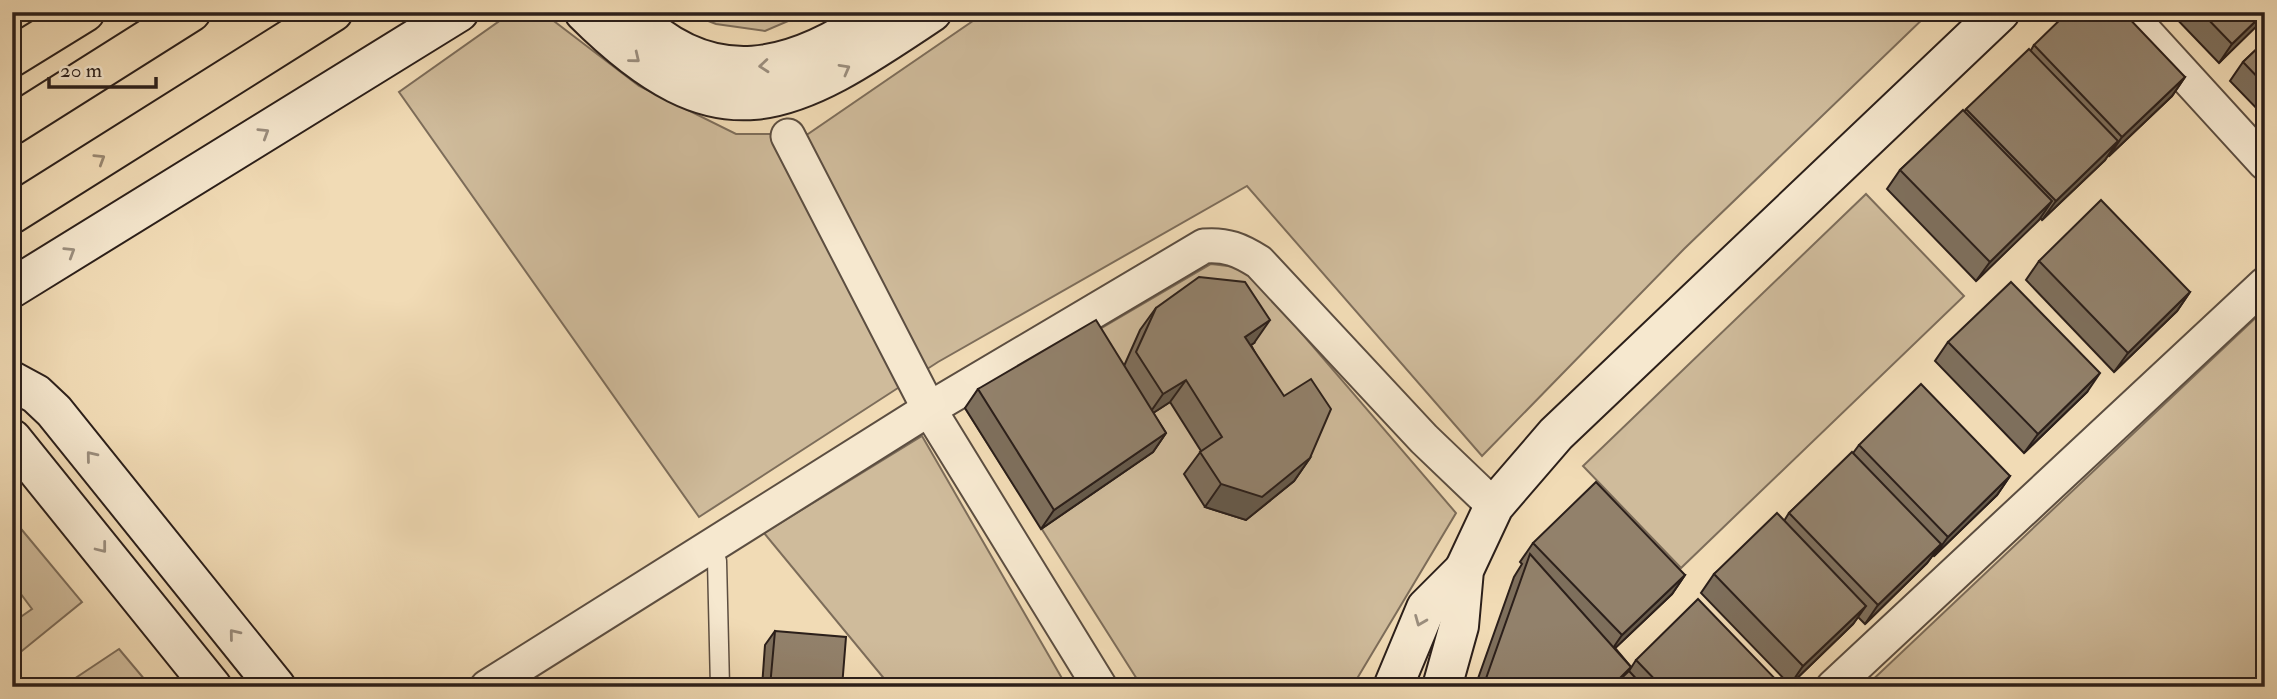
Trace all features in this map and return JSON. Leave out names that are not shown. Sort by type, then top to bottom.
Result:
[{"type":"highway","points":[[12,29],[33,12]]},
{"type":"highway","points":[[12,57],[85,12]]},
{"type":"highway","points":[[12,125],[191,12]]},
{"type":"highway","points":[[12,214],[333,12]]},
{"type":"main road","points":[[12,288],[459,12]]},
{"type":"main road","points":[[584,12],[645,66],[678,86],[707,97],[739,101],[776,97],[812,86],[849,68],[932,12]]},
{"type":"main road","points":[[630,12],[666,41],[701,58],[734,67],[771,66],[814,51],[874,16]]},
{"type":"main road","points":[[1392,687],[1426,608],[1464,570],[1494,506],[1573,418],[2000,12]]},
{"type":"main road","points":[[12,381],[36,394],[54,411],[276,687]]},
{"type":"main road","points":[[12,439],[212,687]]},
{"type":"main road","points":[[1442,687],[1459,626],[1464,570]]},
{"type":"street","points":[[2127,12],[2265,163]]},
{"type":"street","points":[[788,136],[929,409],[1100,687]]},
{"type":"street","points":[[487,687],[929,409],[1203,246],[1222,244],[1242,250],[1259,262],[1424,439],[1494,506]]},
{"type":"street","points":[[1833,687],[2265,284]]},
{"type":"lane","points":[[711,546],[717,561],[720,687]]},
{"type":"shaded area","points":[[512,12],[542,12],[639,86],[736,134],[808,134],[986,12],[1930,12],[1684,249],[1482,456],[1247,186],[938,362],[699,517],[399,92]]},
{"type":"shaded area","points":[[685,12],[809,12],[765,31],[716,24]]},
{"type":"shaded area","points":[[1866,194],[1964,296],[1681,568],[1583,466]]},
{"type":"shaded area","points":[[1211,264],[1236,267],[1255,279],[1456,513],[1352,687],[1142,687],[965,408]]},
{"type":"shaded area","points":[[2265,309],[2265,687],[1865,687]]},
{"type":"shaded area","points":[[922,436],[1067,687],[891,687],[764,533]]},
{"type":"shaded area","points":[[12,518],[82,602],[12,659],[12,623],[32,609],[12,582]]},
{"type":"shaded area","points":[[119,649],[151,687],[62,687]]},
{"type":"building","points":[[2068,12],[2123,12],[2185,77],[2122,137],[2034,45]]},
{"type":"building","points":[[2201,12],[2265,12],[2232,44]]},
{"type":"building","points":[[2265,41],[2265,85],[2243,62]]},
{"type":"building","points":[[2029,49],[2118,141],[2056,201],[1966,109]]},
{"type":"building","points":[[1963,110],[2052,201],[1990,262],[1900,170]]},
{"type":"building","points":[[2101,200],[2190,292],[2128,353],[2039,261]]},
{"type":"building","points":[[1199,277],[1245,282],[1270,320],[1245,337],[1284,396],[1311,379],[1331,409],[1310,458],[1262,497],[1221,484],[1200,452],[1222,437],[1186,380],[1163,394],[1136,352],[1156,308]]},
{"type":"building","points":[[2011,282],[2100,373],[2038,434],[1948,342]]},
{"type":"building","points":[[1096,320],[1166,433],[1054,510],[978,389]]},
{"type":"building","points":[[1921,384],[2010,476],[1948,537],[1859,445]]},
{"type":"building","points":[[1852,452],[1941,544],[1878,605],[1789,513]]},
{"type":"building","points":[[1596,482],[1685,575],[1622,635],[1533,543]]},
{"type":"building","points":[[1777,513],[1866,606],[1803,666],[1714,574]]},
{"type":"building","points":[[1530,554],[1631,667],[1611,687],[1483,687]]},
{"type":"building","points":[[1698,599],[1783,687],[1662,687],[1636,660]]},
{"type":"building","points":[[775,631],[846,637],[842,687],[770,687]]},
{"type":"building","points":[[1629,671],[1644,687],[1612,687]]}]
